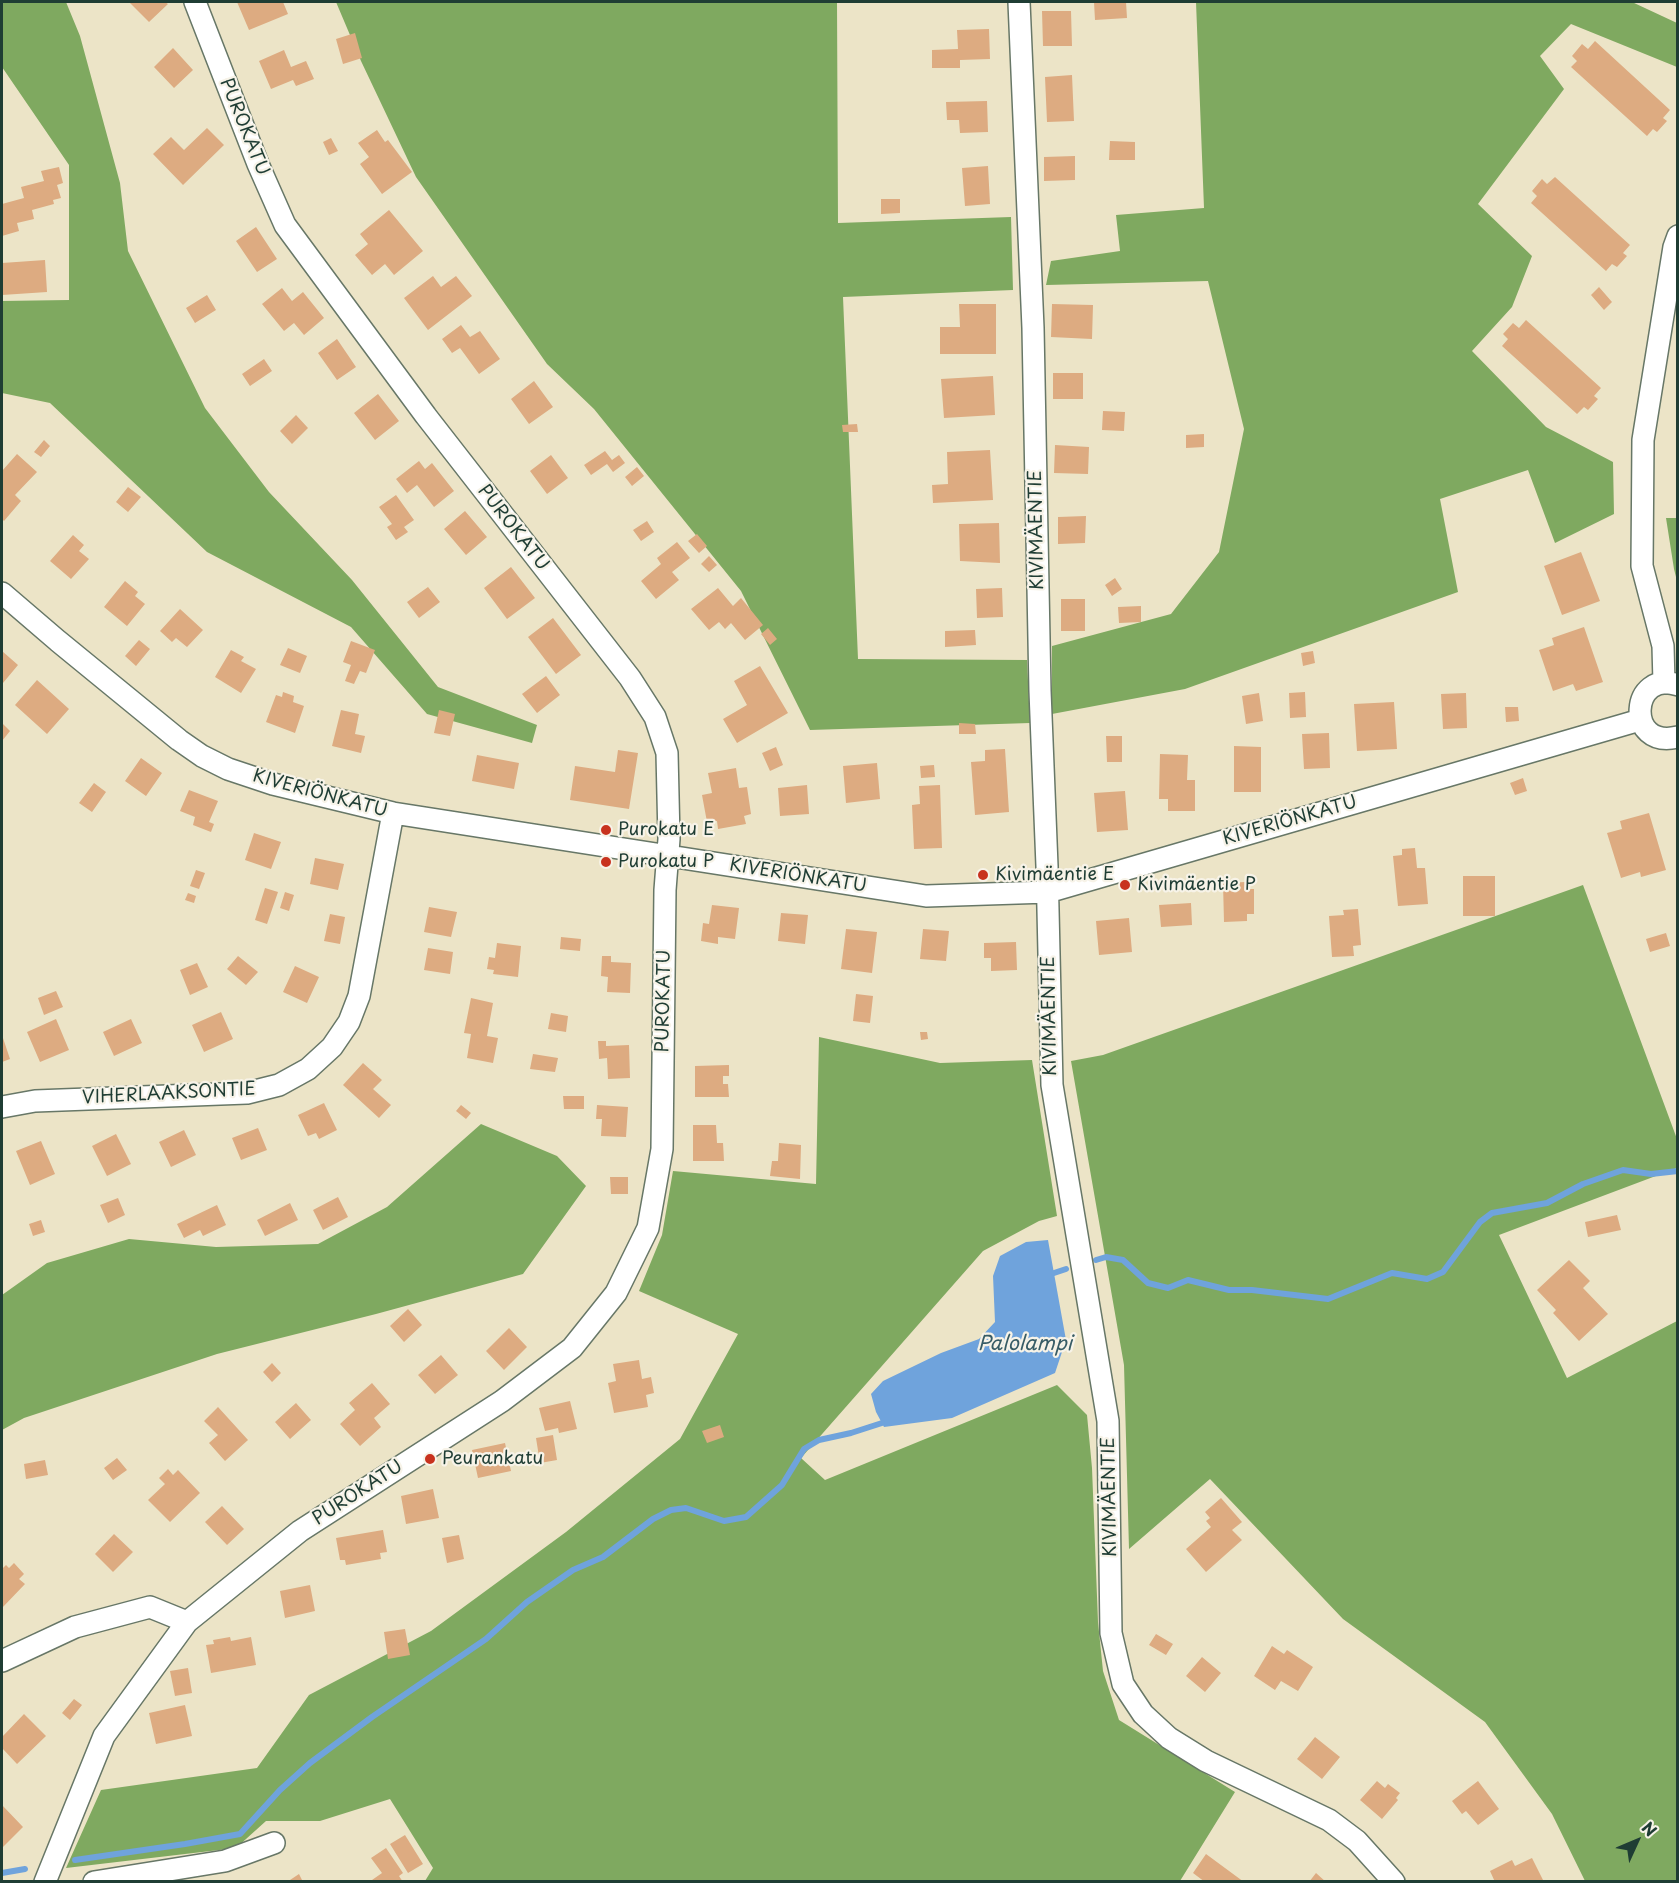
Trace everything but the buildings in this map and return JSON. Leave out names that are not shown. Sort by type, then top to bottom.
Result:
[{"type":"street","name":"PUROKATU","points":[[45,1881],[104,1736],[187,1622],[300,1531],[502,1401],[572,1348],[616,1293],[648,1228],[662,1149],[669,839],[667,753],[655,717],[630,678],[426,416],[285,225],[258,164],[195,2]]},
{"type":"street","name":"KIVIMÄENTIE","points":[[1019,2],[1033,328],[1040,691],[1048,892],[1052,1085],[1108,1421],[1112,1633],[1124,1684],[1143,1714],[1169,1738],[1206,1761],[1329,1820],[1357,1841],[1394,1881]]},
{"type":"street","points":[[1677,236],[1642,440],[1642,566],[1671,684],[1656,685],[1640,703],[1640,720],[1652,734],[1660,738],[1677,737]]},
{"type":"street","name":"KIVERIÖNKATU","points":[[2,593],[119,692],[202,756],[228,769],[273,784],[393,813],[926,896],[1048,892],[1640,720]]},
{"type":"street","name":"VIHERLAAKSONTIE","points":[[2,1107],[35,1101],[247,1093],[279,1085],[308,1069],[332,1047],[349,1022],[359,996],[393,813]]},
{"type":"street","points":[[2,1661],[75,1627],[150,1607],[187,1622]]},
{"type":"street","points":[[94,1881],[225,1861],[274,1843]]},
{"type":"green space","points":[[2,2],[66,2],[80,36],[120,183],[128,251],[205,408],[269,492],[352,580],[438,687],[537,725],[532,743],[427,714],[351,627],[207,552],[50,403],[2,393],[2,301],[69,300],[69,165],[2,67]]},
{"type":"green space","points":[[336,2],[837,2],[838,223],[1011,217],[1013,290],[843,297],[858,659],[1027,660],[1030,723],[810,730],[741,591],[594,409],[547,364],[416,177]]},
{"type":"green space","points":[[1196,2],[1632,2],[1677,23],[1677,67],[1571,24],[1540,56],[1564,89],[1478,204],[1532,256],[1512,307],[1472,351],[1546,427],[1613,462],[1614,514],[1555,543],[1528,470],[1440,499],[1458,592],[1185,689],[1052,714],[1052,646],[1171,614],[1219,552],[1244,429],[1208,281],[1046,285],[1051,261],[1120,251],[1116,215],[1204,208]]},
{"type":"green space","points":[[1666,518],[1677,518],[1677,581],[1674,569]]},
{"type":"green space","points":[[1583,885],[1677,1139],[1677,1168],[1499,1235],[1567,1378],[1677,1321],[1677,1881],[1585,1881],[1552,1814],[1485,1722],[1343,1619],[1210,1479],[1129,1549],[1124,1365],[1071,1061],[1103,1055]]},
{"type":"green space","points":[[819,1037],[940,1063],[1032,1060],[1057,1216],[1039,1221],[983,1251],[801,1458],[825,1480],[1057,1385],[1087,1415],[1092,1468],[1098,1622],[1103,1671],[1119,1720],[1235,1792],[1180,1881],[425,1881],[433,1868],[390,1799],[320,1821],[266,1821],[236,1848],[66,1868],[101,1790],[257,1768],[309,1695],[431,1631],[566,1532],[680,1439],[738,1334],[639,1291],[662,1235],[673,1171],[816,1184]]},
{"type":"green space","points":[[481,1124],[557,1156],[586,1186],[523,1274],[217,1354],[24,1418],[2,1430],[2,1295],[47,1263],[129,1239],[216,1247],[318,1244],[387,1207]]},
{"type":"water","name":"Palolampi","points":[[1048,1240],[1066,1340],[1055,1373],[952,1418],[884,1427],[876,1412],[871,1394],[883,1381],[941,1353],[979,1339],[995,1322],[993,1276],[1000,1256],[1026,1242]]},
{"type":"waterway","points":[[1096,1260],[1106,1257],[1123,1260],[1148,1283],[1168,1288],[1188,1280],[1229,1290],[1252,1290],[1328,1299],[1392,1273],[1427,1279],[1443,1272],[1480,1222],[1492,1213],[1547,1203],[1583,1184],[1623,1170],[1651,1174],[1678,1171]]},
{"type":"waterway","points":[[1054,1273],[1066,1269]]},
{"type":"waterway","points":[[75,1860],[240,1834],[280,1790],[310,1763],[372,1717],[486,1639],[527,1602],[573,1570],[603,1557],[653,1519],[671,1510],[686,1508],[724,1521],[746,1517],[782,1485],[804,1449],[819,1440],[882,1423]]},
{"type":"waterway","points":[[2,1873],[25,1869]]},
{"type":"place","name":"Purokatu E","points":[[606,830]]},
{"type":"place","name":"Purokatu P","points":[[606,862]]},
{"type":"place","name":"Kivimäentie E","points":[[983,875]]},
{"type":"place","name":"Kivimäentie P","points":[[1125,885]]},
{"type":"place","name":"Peurankatu","points":[[430,1459]]}]
